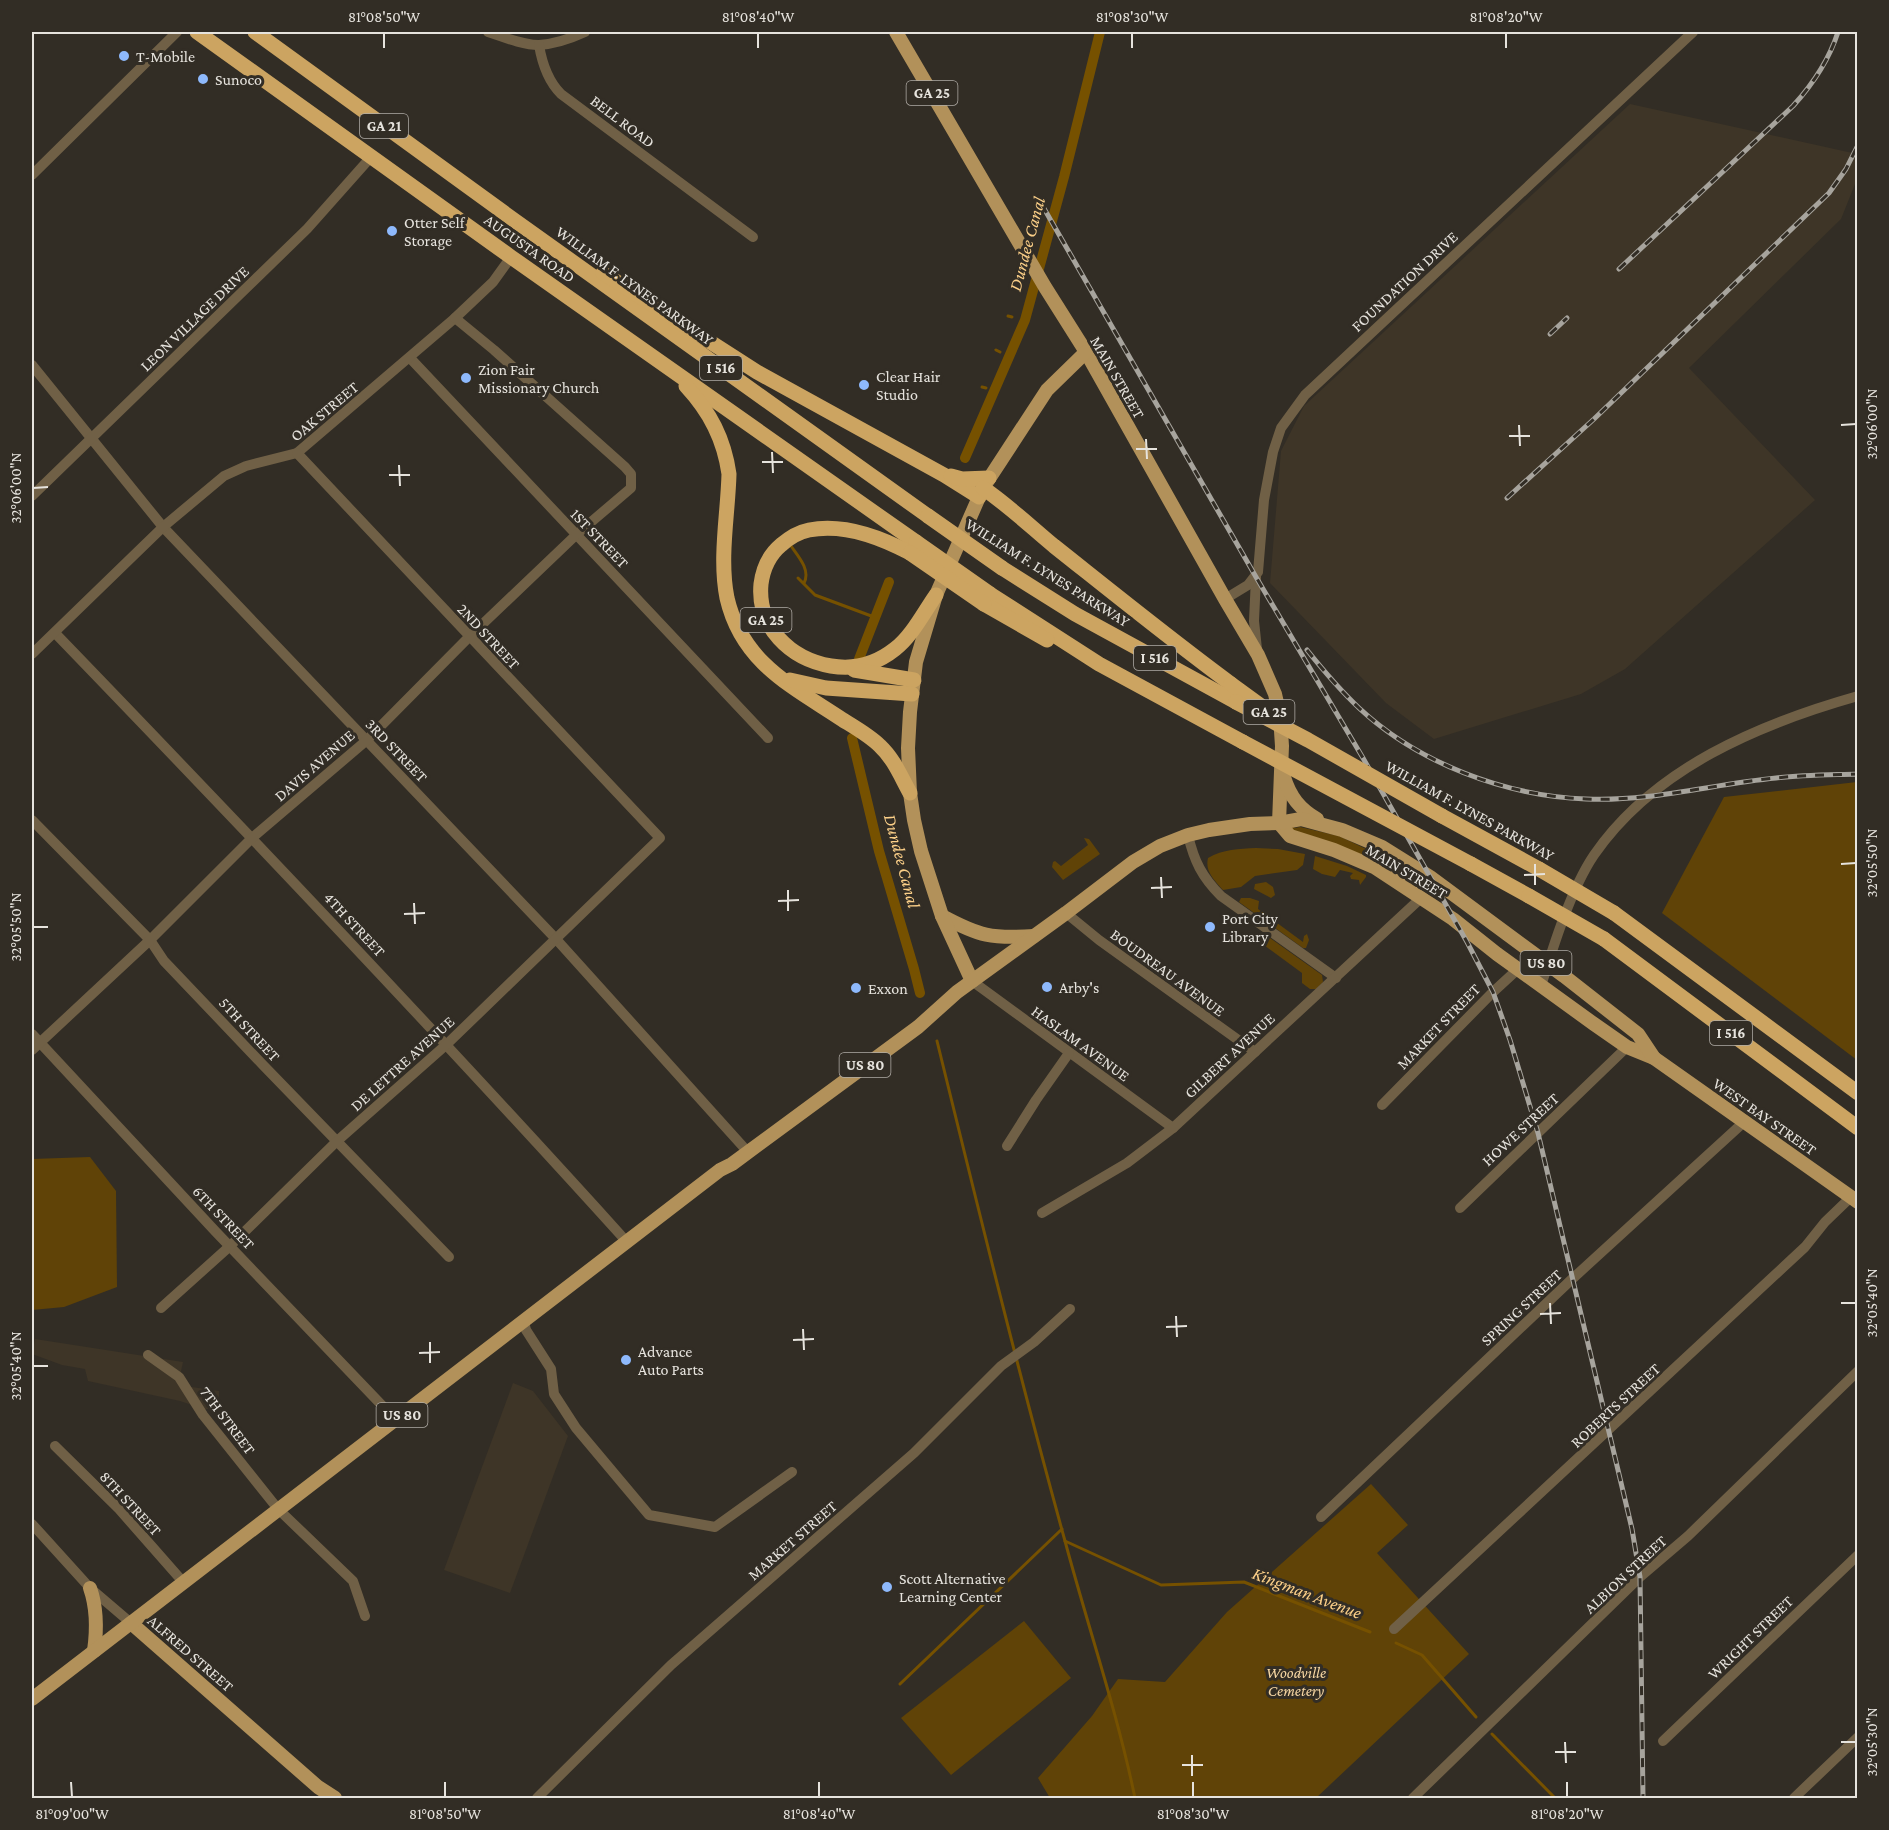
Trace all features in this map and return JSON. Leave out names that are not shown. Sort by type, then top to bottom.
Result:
[{"type":"highway","name":"AUGUSTA ROAD","points":[[197,32],[667,366]]},
{"type":"highway","name":"AUGUSTA ROAD","points":[[255,32],[514,220]]},
{"type":"highway","points":[[514,220],[616,281],[757,372],[944,475],[984,487]]},
{"type":"highway","name":"WILLIAM F. LYNES PARKWAY","points":[[514,220],[1002,568],[1075,614],[1308,740],[1614,913],[1857,1093]]},
{"type":"highway","points":[[667,366],[705,408],[721,440],[729,474],[724,566],[727,596],[747,646],[773,674],[873,740],[889,756],[910,793]]},
{"type":"highway","name":"I 516","points":[[667,366],[913,548],[987,599],[1099,664],[1471,864],[1604,939],[1857,1128]]},
{"type":"highway","points":[[944,475],[984,487]]},
{"type":"highway","name":"GA 25","points":[[984,487],[1174,642],[1308,740]]},
{"type":"highway","name":"GA 25","points":[[913,548],[894,545],[860,532],[827,529],[799,533],[789,538],[767,562],[762,575],[760,591],[765,618],[771,629],[791,650],[813,662],[853,667],[879,659],[897,648],[936,595]]},
{"type":"highway","points":[[833,666],[913,687]]},
{"type":"highway","points":[[773,674],[800,683],[826,688],[913,687]]},
{"type":"main road","name":"MAIN STREET","points":[[896,32],[1045,287],[1086,352],[1258,655],[1275,694],[1280,716],[1279,823],[1290,836],[1356,858],[1374,867],[1453,919]]},
{"type":"main road","name":"GA 25","points":[[936,595],[984,487],[1047,390],[1086,352]]},
{"type":"main road","points":[[936,595],[924,632],[913,687],[908,748],[910,793],[921,851],[942,916],[972,981]]},
{"type":"main road","points":[[1281,769],[1287,789],[1295,801],[1324,824]]},
{"type":"main road","name":"MAIN STREET","points":[[1279,823],[1301,819],[1362,837],[1430,877]]},
{"type":"main road","name":"US 80","points":[[32,1699],[627,1242],[747,1151],[918,1027],[957,992],[1133,862],[1160,846],[1188,835],[1235,826],[1279,823]]},
{"type":"main road","name":"WEST BAY STREET","points":[[1430,877],[1638,1034],[1654,1058]]},
{"type":"main road","points":[[942,916],[965,929],[992,937],[1034,936]]},
{"type":"main road","name":"WEST BAY STREET","points":[[1453,919],[1541,986],[1627,1047],[1654,1058],[1854,1199]]},
{"type":"main road","points":[[90,1588],[97,1630],[94,1651]]},
{"type":"main road","name":"ALFRED STREET","points":[[131,1623],[318,1787],[335,1798]]},
{"type":"street","points":[[32,175],[177,32]]},
{"type":"street","points":[[488,32],[539,45],[585,32]]},
{"type":"street","name":"FOUNDATION DRIVE","points":[[1258,655],[1254,621],[1256,577],[1260,565],[1263,500],[1273,452],[1281,428],[1305,395],[1694,32]]},
{"type":"street","name":"BELL ROAD","points":[[539,45],[552,85],[561,94],[753,237]]},
{"type":"street","name":"LEON VILLAGE DRIVE","points":[[32,496],[307,229],[372,157]]},
{"type":"street","name":"OAK STREET","points":[[32,654],[163,527],[224,476],[246,466],[297,453],[455,318],[494,282],[511,257]]},
{"type":"street","name":"DAVIS AVENUE","points":[[34,1042],[150,940],[252,838],[367,740],[469,637],[577,534],[631,488],[631,474],[503,358],[455,318]]},
{"type":"street","name":"1ST STREET","points":[[410,358],[768,738]]},
{"type":"street","name":"3RD STREET","points":[[32,364],[163,527],[556,939],[747,1151]]},
{"type":"street","name":"2ND STREET","points":[[297,453],[660,838]]},
{"type":"street","points":[[1225,599],[1248,585],[1256,577]]},
{"type":"street","name":"4TH STREET","points":[[55,633],[447,1044],[627,1242]]},
{"type":"street","points":[[1541,986],[1583,873],[1609,835],[1650,796],[1704,758],[1763,727],[1857,696]]},
{"type":"street","name":"5TH STREET","points":[[32,820],[150,940],[164,961],[449,1257]]},
{"type":"street","points":[[1188,835],[1196,863],[1221,896],[1336,978]]},
{"type":"street","name":"DE LETTRE AVENUE","points":[[161,1308],[230,1246],[336,1142],[447,1044],[660,838]]},
{"type":"street","name":"GILBERT AVENUE","points":[[1042,1213],[1127,1163],[1173,1128],[1421,898]]},
{"type":"street","name":"BOUDREAU AVENUE","points":[[1066,913],[1098,940],[1255,1052]]},
{"type":"street","name":"MARKET STREET","points":[[1382,1105],[1518,969]]},
{"type":"street","name":"HASLAM AVENUE","points":[[972,981],[1173,1128]]},
{"type":"street","name":"6TH STREET","points":[[34,1042],[396,1420]]},
{"type":"street","name":"HOWE STREET","points":[[1460,1208],[1627,1047]]},
{"type":"street","points":[[1007,1146],[1069,1053]]},
{"type":"street","name":"SPRING STREET","points":[[1321,1516],[1571,1280],[1744,1122]]},
{"type":"street","name":"ROBERTS STREET","points":[[1394,1629],[1805,1247],[1825,1222],[1854,1199]]},
{"type":"street","name":"MARKET STREET","points":[[537,1798],[671,1665],[914,1454],[1001,1366],[1034,1342],[1070,1309]]},
{"type":"street","points":[[524,1322],[526,1330],[551,1369],[554,1394],[576,1428],[649,1515],[715,1527],[792,1472]]},
{"type":"street","name":"7TH STREET","points":[[148,1355],[178,1377],[203,1416],[278,1509],[353,1581],[365,1616]]},
{"type":"street","name":"ALBION STREET","points":[[1413,1798],[1640,1577],[1688,1536],[1857,1371]]},
{"type":"street","name":"8TH STREET","points":[[55,1446],[119,1509],[184,1583]]},
{"type":"street","name":"ALFRED STREET","points":[[32,1524],[90,1588],[131,1623]]},
{"type":"street","name":"WRIGHT STREET","points":[[1663,1741],[1857,1555]]},
{"type":"street","points":[[1794,1798],[1857,1737]]},
{"type":"shaded area","points":[[1630,104],[1857,154],[1857,179],[1841,219],[1689,368],[1815,500],[1625,669],[1581,694],[1434,739],[1386,703],[1270,583],[1281,451],[1304,406]]},
{"type":"shaded area","points":[[35,1339],[183,1362],[178,1385],[219,1391],[219,1409],[204,1409],[180,1401],[88,1381],[85,1369],[62,1365],[32,1354]]},
{"type":"shaded area","points":[[513,1383],[533,1391],[568,1436],[510,1593],[444,1570]]},
{"type":"green space","points":[[1858,782],[1857,1060],[1662,913],[1724,797]]},
{"type":"green space","points":[[1291,825],[1295,828],[1300,827],[1339,836],[1389,860],[1388,863],[1293,832]]},
{"type":"green space","points":[[1084,838],[1089,839],[1100,854],[1063,880],[1052,867],[1053,862],[1061,866],[1088,845]]},
{"type":"green space","points":[[1256,848],[1305,854],[1303,865],[1297,870],[1255,876],[1241,887],[1223,890],[1209,871],[1208,858],[1225,851]]},
{"type":"green space","points":[[1315,856],[1347,866],[1366,877],[1360,885],[1359,880],[1351,879],[1350,876],[1353,873],[1340,870],[1335,877],[1322,874],[1313,869]]},
{"type":"green space","points":[[1266,882],[1273,887],[1275,895],[1271,898],[1254,889],[1255,884]]},
{"type":"green space","points":[[1241,898],[1259,901],[1258,909],[1303,942],[1307,934],[1309,940],[1306,948],[1239,902]]},
{"type":"green space","points":[[1259,933],[1263,933],[1322,975],[1323,982],[1316,989],[1310,989],[1302,983],[1302,973],[1257,940],[1253,945],[1252,941]]},
{"type":"green space","points":[[90,1157],[116,1191],[117,1287],[64,1307],[32,1310],[32,1159]]},
{"type":"green space","name":"Woodville Cemetery","points":[[1371,1484],[1408,1525],[1377,1553],[1469,1654],[1316,1798],[1050,1798],[1038,1778],[1092,1716],[1118,1679],[1165,1682],[1227,1612]]},
{"type":"green space","points":[[1024,1621],[1071,1678],[951,1775],[901,1718]]},
{"type":"waterway","name":"Dundee Canal","points":[[965,458],[1025,320],[1100,32]]},
{"type":"waterway","points":[[1008,316],[1012,317]]},
{"type":"waterway","points":[[996,350],[1000,352]]},
{"type":"waterway","points":[[982,387],[986,388]]},
{"type":"waterway","points":[[791,546],[805,568],[804,583]]},
{"type":"waterway","points":[[798,578],[815,595],[874,617]]},
{"type":"waterway","name":"Dundee Canal","points":[[859,659],[889,582]]},
{"type":"waterway","name":"Dundee Canal","points":[[852,738],[879,851],[920,993]]},
{"type":"waterway","points":[[937,1041],[1031,1416],[1111,1701],[1135,1798]]},
{"type":"waterway","points":[[900,1684],[1062,1529]]},
{"type":"waterway","name":"Kingman Avenue","points":[[1065,1541],[1161,1585],[1244,1582],[1370,1632]]},
{"type":"waterway","name":"Kingman Avenue","points":[[1396,1643],[1422,1655],[1476,1717]]},
{"type":"waterway","name":"Kingman Avenue","points":[[1492,1734],[1555,1798]]},
{"type":"railway","points":[[1619,269],[1793,106],[1820,71],[1838,32]]},
{"type":"railway","points":[[1507,498],[1594,419],[1829,193],[1846,169],[1858,145]]},
{"type":"railway","points":[[1042,205],[1363,758],[1493,992],[1538,1133],[1632,1529],[1640,1577],[1643,1798]]},
{"type":"railway","points":[[1550,334],[1567,318]]},
{"type":"railway","points":[[1307,650],[1359,708],[1382,728],[1408,745],[1464,773],[1525,791],[1586,799],[1634,798],[1776,778],[1858,774]]},
{"type":"place","name":"T-Mobile","points":[[124,56]]},
{"type":"place","name":"Sunoco","points":[[203,79]]},
{"type":"place","name":"Otter Self Storage","points":[[392,231]]},
{"type":"place","name":"Zion Fair Missionary Church","points":[[466,378]]},
{"type":"place","name":"Clear Hair Studio","points":[[864,385]]},
{"type":"place","name":"Port City Library","points":[[1210,927]]},
{"type":"place","name":"Arby's","points":[[1047,987]]},
{"type":"place","name":"Exxon","points":[[856,988]]},
{"type":"place","name":"Advance Auto Parts","points":[[626,1360]]},
{"type":"place","name":"Scott Alternative Learning Center","points":[[887,1587]]}]
